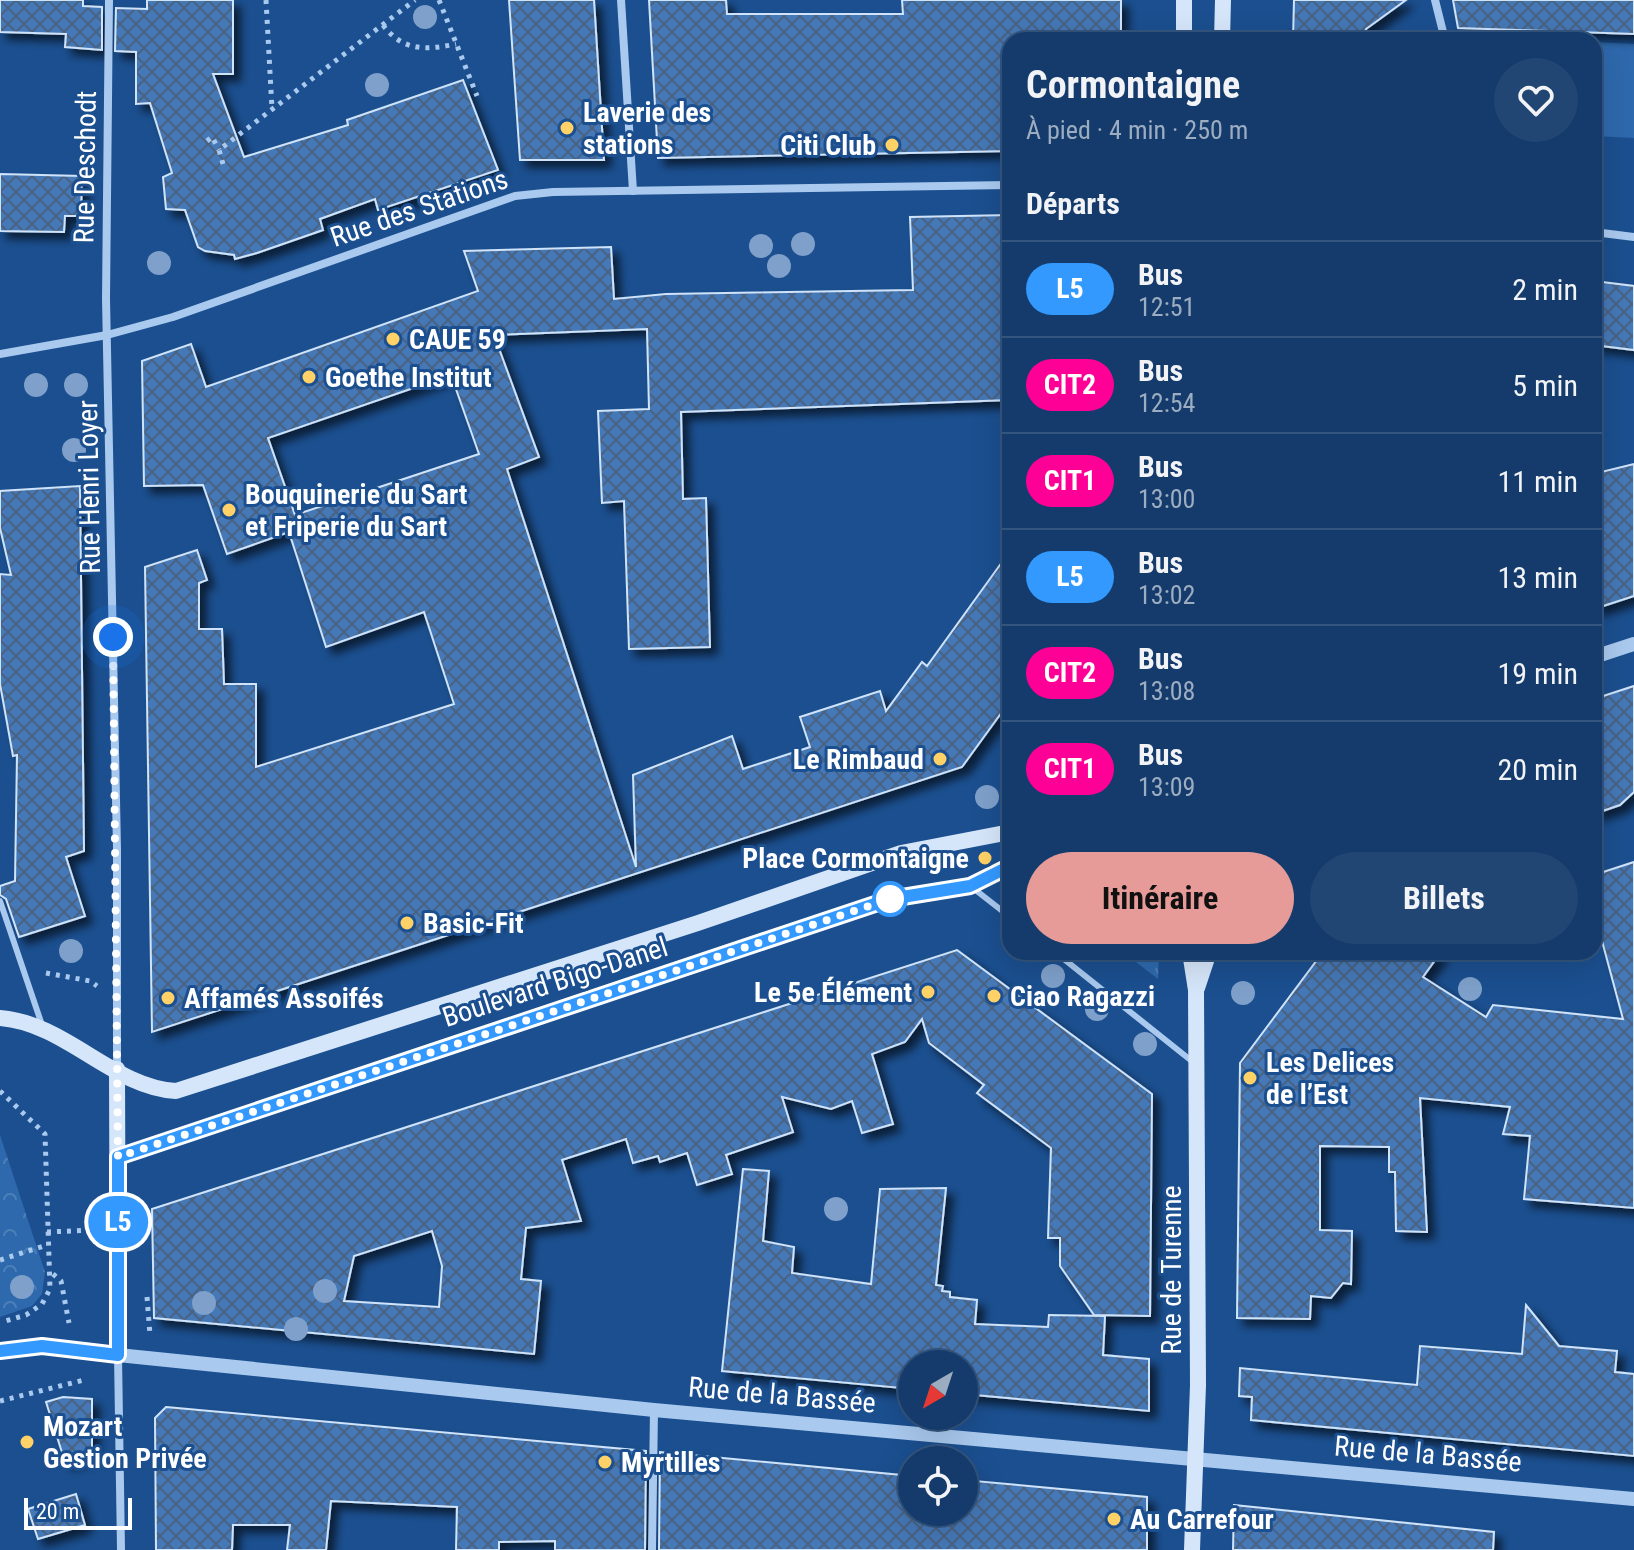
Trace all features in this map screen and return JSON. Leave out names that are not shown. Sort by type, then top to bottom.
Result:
[{"type":"main road","points":[[1184,0],[1184,32]]},
{"type":"main road","points":[[1222,32],[1223,0]]},
{"type":"main road","name":"Boulevard Bigo-Danel","points":[[117,1069],[150,1087],[176,1091],[682,928],[901,853],[1002,834]]},
{"type":"main road","name":"Boulevard Bigo-Danel","points":[[118,1157],[890,899],[970,886],[1002,870]]},
{"type":"main road","name":"Rue de Turenne","points":[[1191,960],[1196,990],[1192,1550]]},
{"type":"main road","name":"Rue de Turenne","points":[[1196,990],[1206,960]]},
{"type":"main road","points":[[0,1018],[43,1028],[117,1069],[118,1355],[42,1346],[0,1351]]},
{"type":"street","name":"Rue Deschodt","points":[[107,335],[109,0]]},
{"type":"street","points":[[621,0],[633,191]]},
{"type":"street","points":[[1435,0],[1443,32]]},
{"type":"street","name":"Rue des Stations","points":[[0,354],[107,335],[173,317],[515,196],[1002,185]]},
{"type":"street","points":[[1602,233],[1634,237]]},
{"type":"street","name":"Rue Henri Loyer","points":[[107,335],[117,1069]]},
{"type":"street","points":[[1602,654],[1634,644]]},
{"type":"street","points":[[118,1355],[121,1550]]},
{"type":"street","name":"Rue de la Bassée","points":[[118,1355],[654,1410],[1634,1499]]},
{"type":"street","points":[[652,1550],[654,1410]]},
{"type":"lane","points":[[970,886],[1002,911]]},
{"type":"lane","points":[[0,901],[43,1028]]},
{"type":"lane","points":[[1065,960],[1196,1065]]},
{"type":"path","points":[[266,0],[272,110]]},
{"type":"path","points":[[219,150],[415,0]]},
{"type":"path","points":[[439,0],[477,96]]},
{"type":"path","points":[[383,25],[391,36],[424,50],[456,44]]},
{"type":"path","points":[[207,141],[212,137],[223,164]]},
{"type":"path","points":[[24,968],[90,981],[118,999]]},
{"type":"path","points":[[0,1091],[45,1134],[47,1245],[52,1273],[50,1289],[42,1304],[26,1315],[0,1323]]},
{"type":"path","points":[[0,1260],[47,1245]]},
{"type":"path","points":[[0,1401],[78,1380],[119,1381]]},
{"type":"green space","points":[[1602,42],[1634,44],[1634,138],[1602,136]]},
{"type":"green space","points":[[1133,960],[1159,960],[1158,979]]},
{"type":"green space","points":[[0,1135],[45,1272],[42,1294],[32,1306],[0,1317]]},
{"type":"building","points":[[0,0],[83,0],[83,6],[102,7],[102,50],[65,47],[66,34],[0,32]]},
{"type":"building","points":[[147,0],[233,0],[233,74],[213,74],[244,157],[348,125],[347,120],[463,80],[498,170],[378,210],[375,199],[320,219],[323,230],[257,253],[235,259],[234,255],[205,251],[198,247],[185,210],[166,209],[163,177],[172,173],[150,103],[136,104],[136,52],[115,51],[116,8],[147,9]]},
{"type":"building","points":[[509,0],[594,0],[604,160],[520,160]]},
{"type":"building","points":[[649,0],[726,0],[727,14],[903,14],[902,0],[1121,0],[1121,32],[1002,32],[1002,151],[658,158]]},
{"type":"building","points":[[1294,0],[1406,0],[1365,32],[1293,32]]},
{"type":"building","points":[[1453,0],[1634,0],[1634,34],[1458,28]]},
{"type":"building","points":[[0,174],[82,176],[81,216],[65,216],[64,232],[0,231]]},
{"type":"building","points":[[1002,215],[1002,400],[681,412],[683,499],[706,498],[710,647],[629,649],[624,501],[602,503],[598,411],[649,409],[647,329],[494,335],[539,457],[507,469],[636,867],[633,775],[732,736],[743,769],[810,747],[800,717],[880,691],[886,711],[922,662],[927,666],[1002,562],[1002,712],[962,767],[152,1032],[145,567],[197,550],[207,580],[199,583],[199,629],[222,629],[224,684],[256,684],[256,767],[454,704],[424,612],[326,647],[289,532],[227,554],[203,485],[144,486],[142,361],[191,344],[206,387],[478,291],[464,251],[611,247],[614,299],[666,294],[913,290],[910,217]],"holes":[[[451,375],[479,454],[295,515],[268,438]]]},
{"type":"building","points":[[1602,282],[1634,286],[1634,350],[1602,346]]},
{"type":"building","points":[[1634,464],[1634,596],[1602,606],[1602,472]]},
{"type":"building","points":[[80,486],[84,851],[66,857],[85,916],[19,937],[6,899],[0,895],[0,886],[15,881],[17,755],[13,756],[0,684],[0,574],[11,575],[0,528],[0,491]]},
{"type":"building","points":[[1634,686],[1634,792],[1620,805],[1602,811],[1602,696]]},
{"type":"building","points":[[1634,862],[1634,1208],[1524,1199],[1530,1136],[1503,1134],[1510,1107],[1420,1098],[1427,1232],[1396,1231],[1395,1172],[1389,1172],[1389,1147],[1320,1146],[1320,1230],[1352,1231],[1351,1284],[1343,1283],[1331,1298],[1311,1296],[1310,1319],[1237,1318],[1240,1063],[1317,960],[1435,960],[1423,977],[1486,1017],[1493,1005],[1623,1019],[1602,941],[1602,872]]},
{"type":"building","points":[[957,950],[1152,1094],[1150,1316],[1094,1315],[1060,1266],[1060,1238],[1048,1238],[1051,1148],[977,1093],[984,1085],[929,1043],[922,1019],[905,1042],[872,1054],[893,1124],[862,1133],[852,1101],[831,1109],[782,1097],[793,1132],[726,1155],[732,1174],[697,1185],[687,1153],[660,1162],[658,1156],[633,1163],[626,1139],[562,1160],[581,1221],[526,1228],[521,1279],[541,1281],[534,1354],[154,1318],[152,1209]],"holes":[[[432,1231],[442,1266],[439,1307],[344,1301],[354,1256]]]},
{"type":"building","points":[[743,1169],[769,1171],[763,1241],[794,1247],[792,1273],[871,1284],[880,1189],[946,1188],[936,1285],[943,1286],[942,1291],[950,1292],[950,1297],[977,1300],[975,1324],[1048,1327],[1049,1315],[1105,1316],[1103,1355],[1149,1359],[1149,1411],[978,1395],[978,1350],[898,1350],[898,1388],[722,1371]]},
{"type":"building","points":[[1526,1305],[1559,1346],[1617,1351],[1615,1372],[1634,1374],[1634,1456],[1251,1420],[1252,1397],[1239,1396],[1240,1368],[1417,1385],[1420,1346],[1522,1354]]},
{"type":"building","points":[[63,1397],[92,1399],[92,1455],[65,1462],[46,1402]]},
{"type":"building","points":[[166,1407],[646,1451],[645,1550],[555,1550],[555,1541],[499,1542],[499,1550],[456,1550],[457,1507],[331,1501],[326,1550],[287,1550],[290,1525],[233,1525],[232,1550],[156,1550],[155,1418]]},
{"type":"building","points":[[660,1452],[898,1475],[898,1526],[978,1526],[978,1481],[1147,1497],[1147,1550],[659,1550]]},
{"type":"building","points":[[76,1494],[85,1525],[38,1539],[28,1509]]},
{"type":"building","points":[[1234,1505],[1494,1532],[1493,1550],[1233,1550]]},
{"type":"bus line","name":"L5","points":[[0,1351],[42,1346],[118,1355],[118,1157],[890,899],[970,886],[1002,870]]},
{"type":"place","name":"Laverie des stations","points":[[567,128]]},
{"type":"place","name":"Citi Club","points":[[892,145]]},
{"type":"place","name":"CAUE 59","points":[[393,339]]},
{"type":"place","name":"Goethe Institut","points":[[309,377]]},
{"type":"place","name":"Bouquinerie du Sart et Friperie du Sart","points":[[229,510]]},
{"type":"place","name":"Le Rimbaud","points":[[940,759]]},
{"type":"place","name":"Place Cormontaigne","points":[[985,858]]},
{"type":"place","name":"Basic-Fit","points":[[407,923]]},
{"type":"place","name":"Le 5e Élément","points":[[928,992]]},
{"type":"place","name":"Ciao Ragazzi","points":[[994,996]]},
{"type":"place","name":"Affamés Assoifés","points":[[168,998]]},
{"type":"place","name":"Les Delices de l’Est","points":[[1250,1078]]},
{"type":"place","name":"Mozart Gestion Privée","points":[[27,1442]]},
{"type":"place","name":"Myrtilles","points":[[605,1462]]},
{"type":"place","name":"Au Carrefour","points":[[1114,1519]]},
{"type":"route","points":[[113,637],[118,1157],[890,899]]}]
